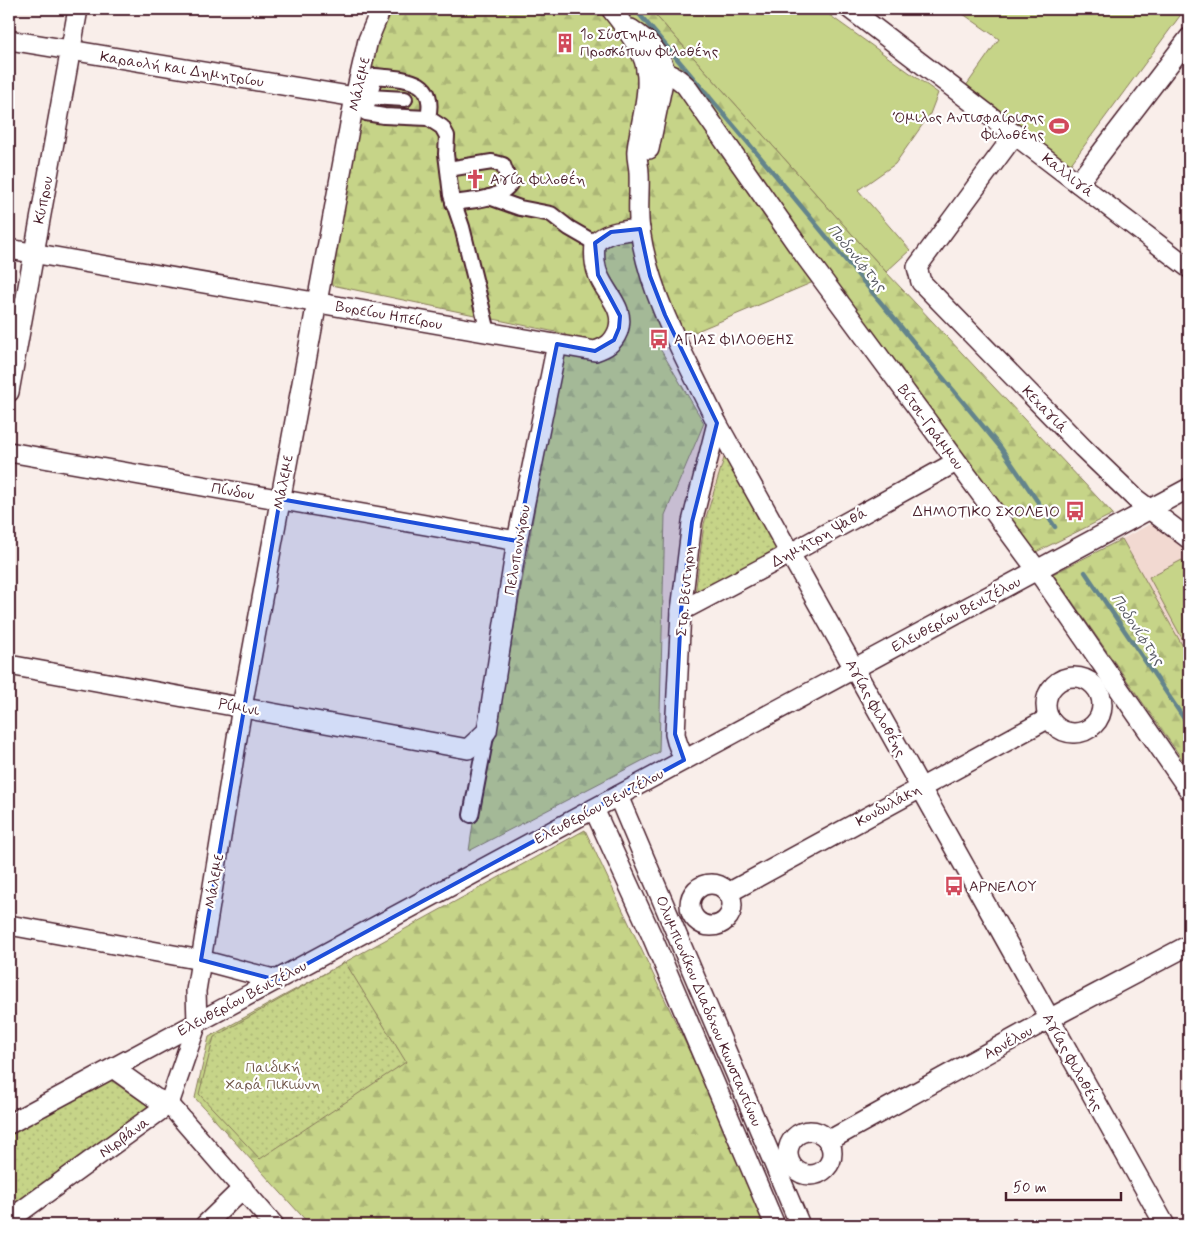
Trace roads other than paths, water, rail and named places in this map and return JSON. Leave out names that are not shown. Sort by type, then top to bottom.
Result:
[{"type":"street","name":"Κύπρου","points":[[9,392],[78,9]]},
{"type":"street","name":"Μάλεμε","points":[[197,1023],[196,991],[242,707],[316,302],[362,97],[368,40],[381,9]]},
{"type":"street","points":[[611,9],[623,24],[641,36],[656,50],[663,61],[655,72]]},
{"type":"street","name":"Καλλιγά","points":[[850,9],[1189,268]]},
{"type":"street","points":[[1078,183],[1189,38]]},
{"type":"street","name":"Καραολή και Δημητρίου","points":[[9,40],[362,97]]},
{"type":"street","name":"Αγίας Φιλοθέης","points":[[655,72],[663,85],[648,153],[639,173],[638,202],[640,229],[650,276],[665,315],[717,423],[1165,1225]]},
{"type":"street","name":"Βίτσι-Γράμμου","points":[[655,72],[672,74],[686,86],[805,256],[1037,570],[1104,683],[1189,790]]},
{"type":"street","points":[[428,118],[431,105],[429,95],[421,86],[405,79],[375,76],[362,97],[366,113],[384,116],[428,118],[442,127],[447,136],[448,169],[453,203],[462,227],[488,332]]},
{"type":"street","points":[[362,97],[405,99]]},
{"type":"street","name":"Κεχαγιά","points":[[1015,134],[917,267],[921,282],[1083,448],[1136,499],[1189,538]]},
{"type":"street","points":[[448,169],[492,162],[502,165],[510,184],[504,192],[489,197],[453,203]]},
{"type":"street","points":[[489,197],[520,208],[551,214],[569,228],[595,243],[603,235],[611,232],[640,229]]},
{"type":"street","name":"Βορείου Ηπείρου","points":[[9,249],[595,351],[606,348],[614,340],[619,328],[620,316],[616,305],[598,275],[594,258],[595,243]]},
{"type":"street","name":"Πελοποννήσου","points":[[487,731],[517,541],[557,344]]},
{"type":"street","name":"Στρ. Βεντηρη","points":[[684,760],[676,742],[675,734],[681,611],[692,522],[717,423]]},
{"type":"street","name":"Πίνδου","points":[[9,452],[517,541]]},
{"type":"street","name":"Δημήτρη Ψαθά","points":[[681,611],[956,462]]},
{"type":"street","name":"Ελευθερίου Βενιζέλου","points":[[9,1124],[1189,488]]},
{"type":"street","name":"Ρίμινι","points":[[9,665],[468,748],[487,731]]},
{"type":"street","points":[[1072,677],[1082,678],[1090,682],[1104,683],[1101,696],[1101,714],[1089,729],[1071,733],[1062,730],[1049,718],[1047,700],[1050,691],[1056,684],[1072,677]]},
{"type":"street","name":"Κονδυλάκη","points":[[728,893],[1049,718]]},
{"type":"street","points":[[471,815],[487,731]]},
{"type":"street","name":"Ολυμπιονίκου Διαδόχου Κωνσταντίνου","points":[[618,796],[800,1225]]},
{"type":"street","name":"Ολυμπιονίκου Διαδόχου Κωνσταντίνου","points":[[594,809],[651,934],[775,1225]]},
{"type":"street","points":[[9,925],[201,960],[277,980]]},
{"type":"street","name":"Αρνέλου","points":[[828,1141],[1049,1019],[1189,945]]},
{"type":"street","points":[[169,1104],[197,1023]]},
{"type":"street","points":[[113,1068],[155,1098],[169,1104],[274,1225]]},
{"type":"street","name":"Νιρβάνα","points":[[9,1220],[169,1104]]},
{"type":"street","points":[[205,1225],[243,1188]]},
{"type":"waterway","name":"Ποδονίφτης","points":[[635,9],[1001,448],[1055,527]]},
{"type":"waterway","name":"Ποδονίφτης","points":[[1085,572],[1189,726]]},
{"type":"place","name":"1ο Σύστημα Προσκόπων Φιλοθέης","points":[[565,43]]},
{"type":"place","name":"Όμιλος Αντισφαίρισης Φιλοθέης","points":[[1059,126]]},
{"type":"place","name":"Αγία Φιλοθέη","points":[[475,179]]},
{"type":"place","name":"ΑΓΙΑΣ ΦΙΛΟΘΕΗΣ","points":[[659,339]]},
{"type":"place","name":"ΔΗΜΟΤΙΚΟ ΣΧΟΛΕΙΟ","points":[[1075,511]]},
{"type":"place","name":"ΑΡΝΕΛΟΥ","points":[[954,886]]},
{"type":"park label","name":"Παιδική Χαρά Πικιώνη","points":[[273,1076]]}]
